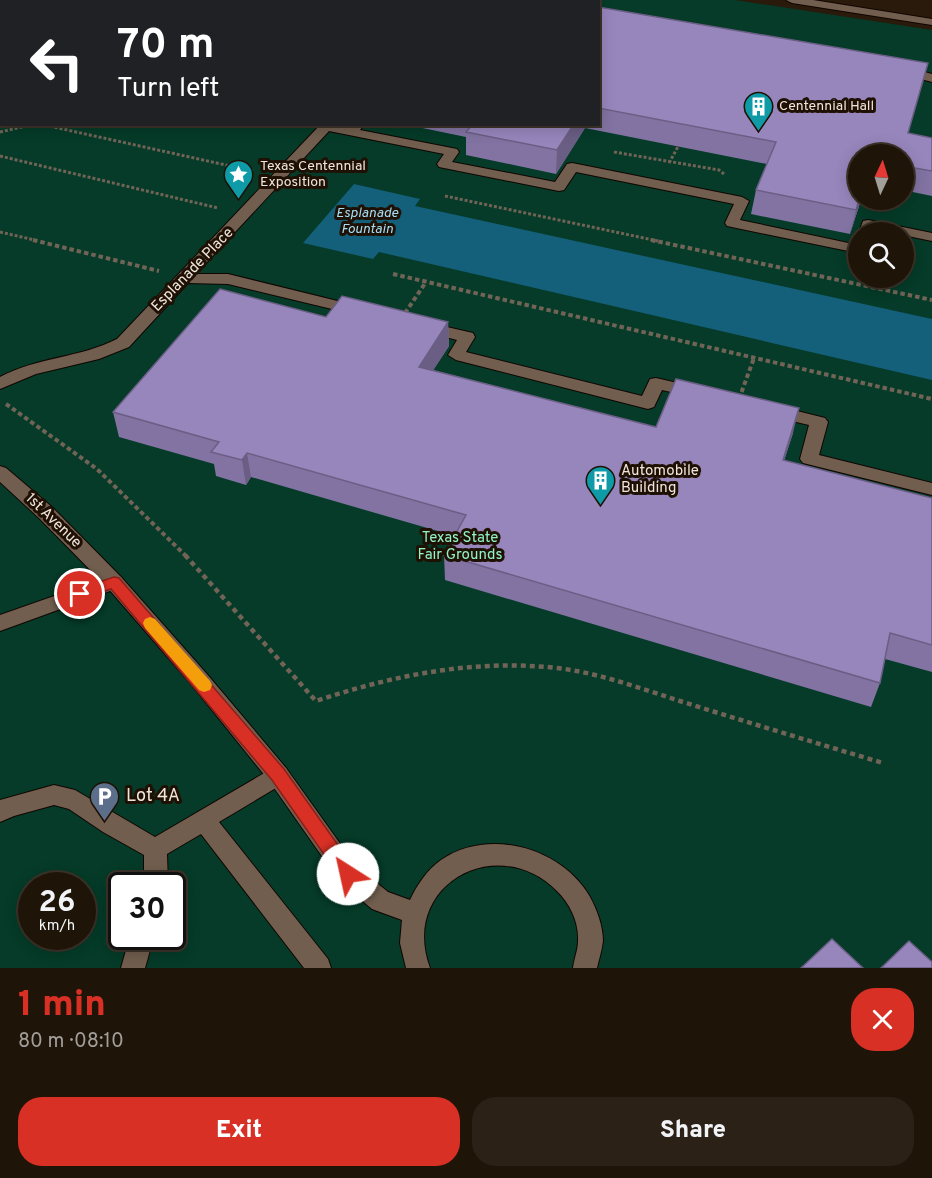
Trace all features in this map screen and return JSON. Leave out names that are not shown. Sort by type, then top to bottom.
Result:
[{"type":"street","points":[[792,0],[932,22]]},
{"type":"street","points":[[889,68],[932,78]]},
{"type":"street","name":"Esplanade Place","points":[[0,384],[34,367],[93,356],[123,343],[326,127],[355,128]]},
{"type":"street","points":[[355,128],[453,152],[444,164],[559,187],[572,167],[742,201],[732,223],[848,247]]},
{"type":"street","points":[[914,233],[932,237]]},
{"type":"street","points":[[186,278],[228,279],[376,315]]},
{"type":"street","points":[[399,321],[467,337],[456,355],[648,403],[656,383],[738,403]]},
{"type":"street","points":[[761,408],[819,422],[809,459],[932,489]]},
{"type":"street","name":"1st Avenue","points":[[0,472],[46,513],[114,582],[278,775],[348,874],[380,901],[415,913]]},
{"type":"street","points":[[0,623],[114,582]]},
{"type":"street","points":[[155,849],[278,775]]},
{"type":"street","points":[[0,812],[8,807],[54,795],[75,800],[111,825],[155,849]]},
{"type":"street","points":[[203,819],[319,968]]},
{"type":"street","points":[[155,849],[156,872]]},
{"type":"street","points":[[418,968],[412,934],[415,913],[432,884],[453,866],[481,856],[509,854],[537,861],[561,877],[580,900],[589,927],[589,956],[585,968]]},
{"type":"street","points":[[133,968],[138,950]]},
{"type":"path","points":[[0,132],[26,126]]},
{"type":"path","points":[[49,126],[280,177]]},
{"type":"path","points":[[0,156],[246,214]]},
{"type":"path","points":[[445,196],[932,300]]},
{"type":"path","points":[[0,232],[186,278]]},
{"type":"path","points":[[393,274],[932,399]]},
{"type":"path","points":[[399,321],[426,282]]},
{"type":"path","points":[[738,403],[754,358]]},
{"type":"path","points":[[0,401],[49,434],[108,479],[153,523],[316,701],[360,685],[426,670],[487,665],[558,668],[609,678],[883,763]]},
{"type":"green space","name":"Texas State Fair Grounds","points":[[600,0],[735,0],[932,30],[932,968],[0,968],[0,126],[600,126]]},
{"type":"water","name":"Esplanade Fountain","points":[[354,184],[420,199],[415,206],[932,319],[932,380],[379,252],[373,259],[303,243]]},
{"type":"building","name":"Centennial Hall","points":[[600,7],[928,63],[908,133],[932,138],[932,171],[914,168],[914,144],[848,144],[848,208],[756,190],[776,142],[600,108]]},
{"type":"building","points":[[471,126],[573,126],[557,150],[466,132]]},
{"type":"building","name":"Automobile Building","points":[[220,289],[326,317],[342,296],[448,322],[419,367],[656,427],[676,379],[799,408],[783,460],[932,498],[932,645],[890,633],[880,683],[444,555],[466,515],[247,453],[242,460],[211,452],[219,442],[113,412]]},
{"type":"building","points":[[832,939],[863,968],[801,968]]},
{"type":"building","points":[[909,941],[932,962],[932,968],[881,968]]},
{"type":"slow traffic","points":[[150,623],[204,685]]},
{"type":"place","name":"Centennial Hall","points":[[758,132]]},
{"type":"place","name":"Texas Centennial Exposition","points":[[239,200]]},
{"type":"place","name":"Automobile Building","points":[[600,506]]},
{"type":"place","name":"Lot 4A","points":[[105,822]]},
{"type":"route","points":[[80,594],[114,582],[278,775],[348,874]]}]
